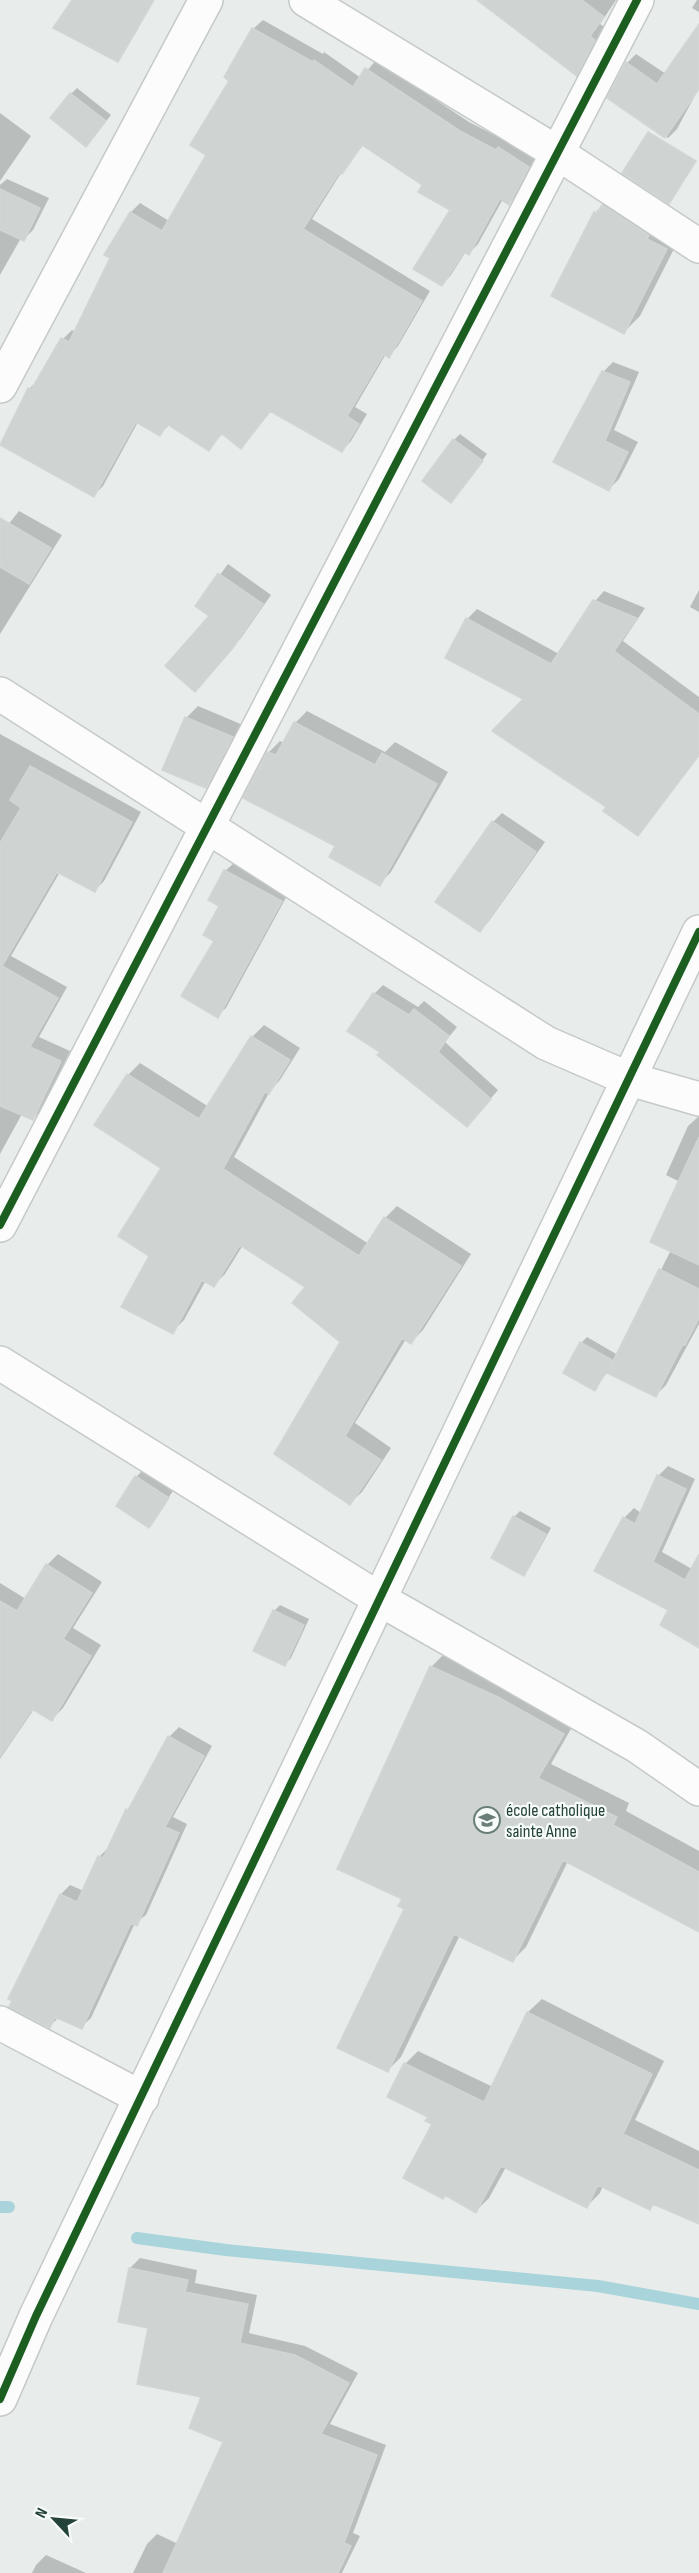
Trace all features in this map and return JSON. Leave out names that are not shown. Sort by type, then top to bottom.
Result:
[{"type":"street","points":[[0,386],[206,0]]},
{"type":"street","points":[[306,0],[556,152],[699,246]]},
{"type":"street","points":[[0,1225],[637,0]]},
{"type":"street","points":[[0,694],[546,1043],[629,1079],[699,1099]]},
{"type":"street","points":[[0,2399],[36,2316],[381,1600],[699,932]]},
{"type":"street","points":[[0,1363],[381,1600],[637,1746],[699,1789]]},
{"type":"street","points":[[0,2023],[142,2098]]},
{"type":"building","points":[[72,0],[154,0],[118,62],[53,28]]},
{"type":"building","points":[[477,0],[582,0],[604,17],[590,36],[595,40],[577,76]]},
{"type":"building","points":[[699,24],[699,89],[665,138],[607,98],[626,62],[657,84]]},
{"type":"building","points":[[252,28],[313,62],[314,60],[353,87],[365,68],[460,131],[496,150],[498,147],[529,167],[509,205],[500,199],[469,255],[464,252],[442,286],[413,269],[450,210],[418,192],[422,185],[362,145],[342,174],[339,173],[303,229],[422,301],[389,358],[384,354],[347,416],[359,424],[342,452],[270,411],[241,449],[221,433],[209,451],[167,424],[160,436],[136,422],[94,497],[0,445],[28,388],[31,390],[61,338],[69,342],[110,258],[104,255],[130,212],[162,231],[206,155],[190,145],[229,81],[224,77]]},
{"type":"building","points":[[70,93],[106,121],[86,147],[50,118]]},
{"type":"building","points":[[648,132],[696,161],[669,204],[622,173]]},
{"type":"building","points":[[0,189],[40,208],[24,241],[0,230]]},
{"type":"building","points":[[602,205],[649,235],[647,239],[667,249],[624,334],[551,296],[594,212],[597,213]]},
{"type":"building","points":[[602,371],[630,382],[605,441],[628,452],[609,491],[553,462]]},
{"type":"building","points":[[453,439],[483,461],[451,503],[422,481]]},
{"type":"building","points":[[0,518],[51,548],[29,584],[0,567]]},
{"type":"building","points":[[218,573],[263,604],[232,649],[195,692],[165,666],[209,616],[195,606]]},
{"type":"building","points":[[593,600],[637,618],[614,651],[699,714],[699,755],[638,836],[603,811],[606,807],[492,731],[523,699],[445,658],[466,618],[551,664]]},
{"type":"building","points":[[185,717],[233,737],[206,788],[162,770]]},
{"type":"building","points":[[294,722],[375,765],[382,753],[437,784],[380,886],[329,857],[335,846],[243,798],[267,752],[276,755]]},
{"type":"building","points":[[30,766],[132,822],[95,892],[57,872],[2,966],[58,998],[30,1047],[61,1061],[33,1120],[0,1106],[0,843],[21,808],[10,800]]},
{"type":"building","points":[[492,821],[536,852],[480,932],[435,902]]},
{"type":"building","points":[[224,870],[282,901],[218,1018],[181,996],[214,941],[203,935],[219,906],[208,900]]},
{"type":"building","points":[[373,993],[409,1015],[414,1009],[449,1036],[438,1052],[491,1099],[467,1127],[377,1055],[380,1052],[347,1031]]},
{"type":"building","points":[[251,1036],[290,1060],[269,1094],[265,1092],[223,1169],[359,1256],[384,1217],[461,1266],[411,1344],[402,1338],[345,1436],[381,1460],[350,1505],[274,1454],[340,1342],[292,1303],[305,1287],[240,1245],[214,1287],[202,1280],[173,1334],[121,1307],[149,1256],[118,1236],[161,1168],[94,1125],[127,1074],[199,1119]]},
{"type":"building","points":[[699,1137],[699,1265],[650,1242]]},
{"type":"building","points":[[659,1269],[699,1289],[699,1318],[656,1397],[607,1373]]},
{"type":"building","points":[[580,1342],[612,1360],[595,1391],[563,1373]]},
{"type":"building","points":[[657,1475],[686,1489],[653,1562],[685,1580],[699,1554],[699,1648],[660,1625],[668,1610],[594,1571],[623,1517],[635,1524]]},
{"type":"building","points":[[135,1476],[169,1498],[149,1528],[116,1506]]},
{"type":"building","points":[[513,1516],[546,1534],[524,1576],[491,1558]]},
{"type":"building","points":[[46,1564],[92,1593],[63,1639],[91,1656],[52,1721],[32,1709],[0,1757],[0,1601],[17,1611]]},
{"type":"building","points":[[273,1610],[304,1625],[285,1666],[253,1651]]},
{"type":"building","points":[[430,1666],[500,1698],[564,1734],[538,1778],[617,1817],[613,1825],[699,1872],[699,1932],[563,1860],[513,1962],[454,1934],[388,2072],[337,2048],[404,1909],[398,1906],[402,1899],[337,1869]]},
{"type":"building","points":[[168,1736],[204,1756],[165,1827],[179,1833],[137,1926],[131,1923],[82,2029],[55,2017],[50,2028],[9,2007],[12,2001],[8,1999],[60,1894],[77,1902],[98,1856],[103,1858],[126,1809],[128,1810]]},
{"type":"building","points":[[527,2012],[652,2074],[623,2134],[699,2170],[699,2224],[653,2204],[650,2210],[598,2185],[587,2208],[501,2166],[476,2213],[445,2195],[443,2199],[403,2178],[432,2124],[425,2121],[428,2117],[387,2097],[404,2063],[484,2102]]},
{"type":"building","points":[[129,2268],[188,2280],[185,2292],[248,2304],[240,2343],[295,2355],[349,2383],[321,2434],[377,2455],[344,2543],[351,2546],[338,2573],[163,2573],[223,2442],[189,2428],[201,2397],[137,2384],[148,2328],[118,2322]]},
{"type":"waterway","points":[[0,2207],[9,2207]]},
{"type":"waterway","points":[[137,2238],[226,2250],[598,2286],[699,2304]]},
{"type":"cycle path","points":[[0,1225],[637,0]]},
{"type":"cycle path","points":[[0,2399],[36,2316],[699,932]]},
{"type":"place","name":"école catholique sainte Anne","points":[[487,1820]]}]
